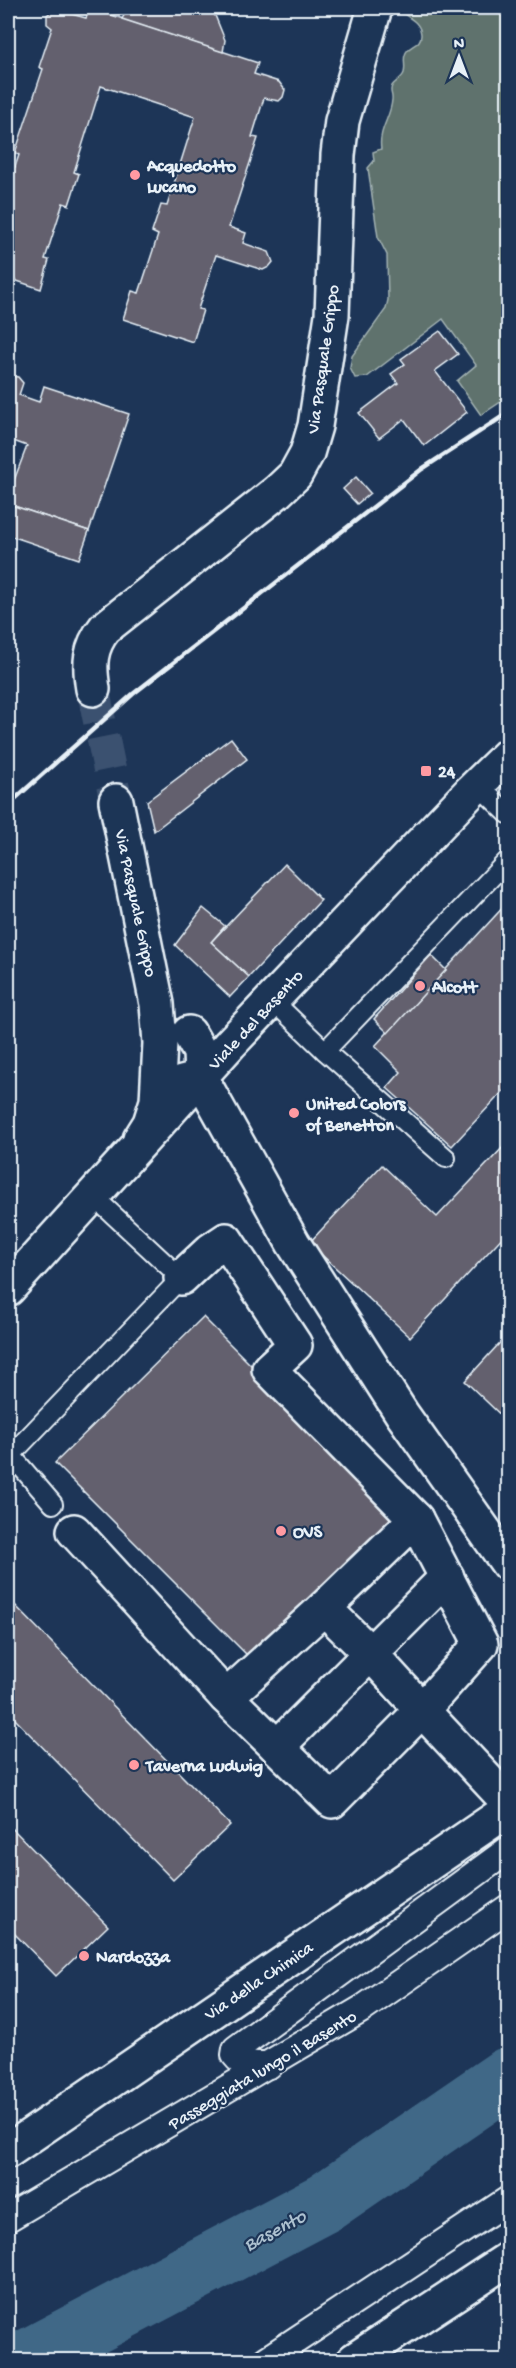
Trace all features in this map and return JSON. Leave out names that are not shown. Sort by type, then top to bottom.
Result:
[{"type":"street","name":"Via Pasquale Grippo","points":[[93,689],[89,667],[92,648],[105,628],[277,492],[295,475],[308,453],[321,391],[332,315],[342,121],[375,8]]},
{"type":"street","name":"Viale del Basento","points":[[8,1289],[230,1044],[508,755]]},
{"type":"street","name":"Via Pasquale Grippo","points":[[116,801],[157,1004],[159,1077],[157,1101],[150,1123],[132,1154]]},
{"type":"street","points":[[157,1004],[189,1033],[200,1052],[201,1078],[293,1244],[402,1414],[508,1564]]},
{"type":"street","points":[[189,1033],[210,1041],[230,1044]]},
{"type":"street","points":[[159,1077],[185,1083],[201,1078]]},
{"type":"street","points":[[74,1530],[226,1697],[332,1801],[422,1710],[481,1644],[416,1519],[268,1370],[295,1345],[226,1240],[211,1250],[181,1278]]},
{"type":"street","points":[[226,1697],[324,1608],[416,1519]]},
{"type":"street","points":[[278,1747],[447,1577]]},
{"type":"street","points":[[324,1608],[371,1654],[508,1802]]},
{"type":"street","name":"Via della Chimica","points":[[8,2151],[508,1810]]},
{"type":"street","points":[[409,1922],[368,1933],[364,1926],[370,1918],[508,1824]]},
{"type":"street","points":[[269,2065],[247,2064],[238,2060],[235,2055],[236,2049],[508,1850]]},
{"type":"street","name":"Passeggiata lungo il Basento","points":[[8,2218],[363,2009],[508,1908]]},
{"type":"street","points":[[266,2361],[508,2200]]},
{"type":"street","points":[[354,2361],[508,2259]]},
{"type":"lane","points":[[478,785],[508,814]]},
{"type":"lane","points":[[325,1051],[508,860]]},
{"type":"lane","points":[[272,1000],[325,1051],[446,1158]]},
{"type":"lane","points":[[53,1504],[10,1455],[181,1278],[93,1196]]},
{"type":"green space","points":[[405,8],[508,8],[508,397],[481,415],[457,381],[476,365],[443,319],[367,377],[355,378],[350,368],[352,356],[386,309],[388,300],[387,255],[378,237],[368,168],[374,161],[373,152],[381,149],[381,136],[391,106],[392,86],[404,73],[406,52],[421,38],[417,24],[404,14]]},
{"type":"building","points":[[90,8],[258,63],[254,74],[279,82],[285,90],[279,101],[264,98],[252,137],[258,138],[229,227],[246,233],[243,243],[269,252],[273,262],[263,270],[216,255],[198,309],[203,310],[193,342],[123,319],[132,291],[139,293],[158,235],[152,232],[161,205],[167,206],[195,117],[101,86],[74,172],[79,174],[69,205],[63,203],[45,259],[49,260],[41,289],[8,278],[8,164],[15,167],[19,155],[15,153],[43,69],[39,67],[52,28],[47,24],[47,15],[54,9],[86,18]]},
{"type":"building","points":[[128,8],[212,8],[225,40],[223,52],[122,19]]},
{"type":"building","points":[[505,296],[508,296],[508,332],[505,332]]},
{"type":"building","points":[[440,331],[458,354],[435,371],[467,412],[424,446],[404,419],[379,438],[359,413],[398,383],[391,374],[405,364],[401,359]]},
{"type":"building","points":[[18,377],[23,383],[19,395],[39,402],[44,386],[129,414],[89,531],[8,504],[8,481],[13,483],[27,446],[8,439],[8,378]]},
{"type":"building","points":[[356,477],[370,493],[357,504],[343,489]]},
{"type":"building","points":[[8,504],[89,531],[79,559],[8,535]]},
{"type":"building","points":[[231,738],[247,759],[154,831],[147,801]]},
{"type":"building","points":[[285,864],[321,900],[249,977],[211,942]]},
{"type":"building","points":[[508,902],[508,1086],[452,1146],[387,1088],[401,1072],[375,1046]]},
{"type":"building","points":[[203,908],[225,926],[211,942],[249,977],[230,997],[175,945]]},
{"type":"building","points":[[431,955],[446,970],[388,1033],[374,1019]]},
{"type":"building","points":[[508,1142],[508,1231],[410,1337],[309,1243],[382,1165],[437,1217]]},
{"type":"building","points":[[203,1317],[400,1514],[252,1660],[55,1463]]},
{"type":"building","points":[[508,1334],[508,1422],[465,1381]]},
{"type":"building","points":[[8,1598],[230,1825],[173,1880],[8,1712]]},
{"type":"building","points":[[8,1824],[108,1926],[56,1976],[8,1927]]},
{"type":"waterway","name":"Basento","points":[[26,2360],[326,2202],[508,2077]]},
{"type":"tunnel","points":[[93,689],[116,801]]},
{"type":"railway","points":[[8,805],[133,694],[422,469],[508,413]]},
{"type":"place","name":"Acquedotto Lucano","points":[[135,175]]},
{"type":"place","name":"24","points":[[426,771]]},
{"type":"place","name":"Alcott","points":[[420,986]]},
{"type":"place","name":"United Colors of Benetton","points":[[294,1113]]},
{"type":"place","name":"OVS","points":[[281,1531]]},
{"type":"place","name":"Taverna Ludwig","points":[[134,1765]]},
{"type":"place","name":"Nardozza","points":[[84,1956]]}]
